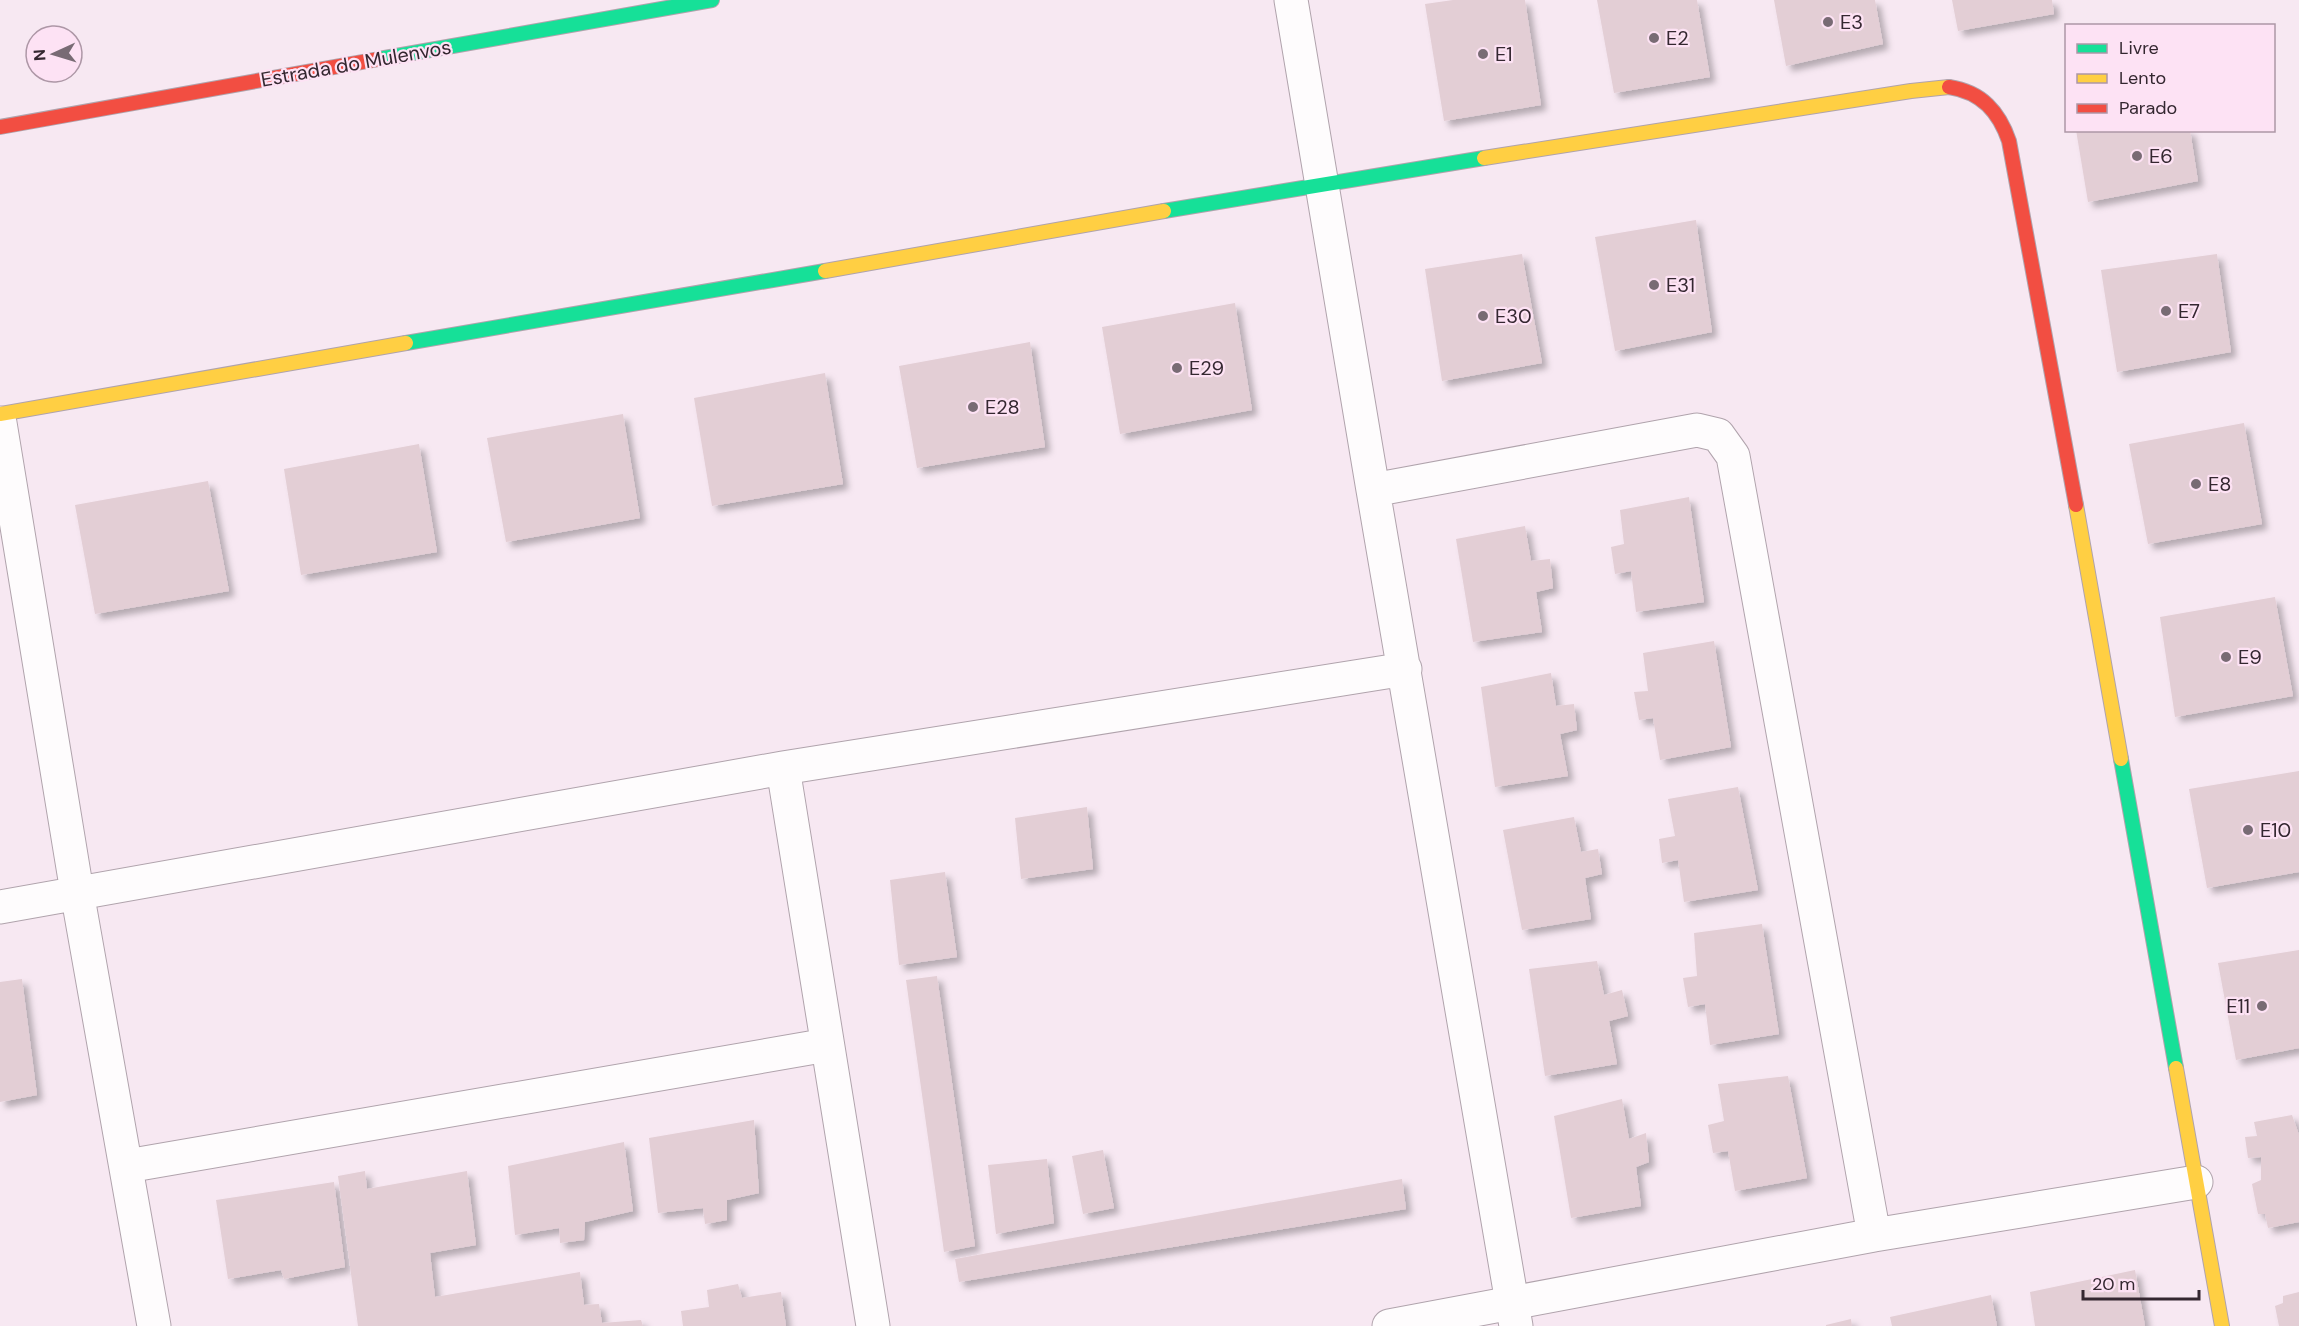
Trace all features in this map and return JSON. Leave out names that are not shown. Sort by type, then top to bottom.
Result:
[{"type":"street","name":"Estrada do Mulenvos","points":[[0,127],[712,0]]},
{"type":"street","points":[[1291,0],[1514,1315]]},
{"type":"street","points":[[0,414],[1322,184],[1911,91],[1952,87],[1989,103],[2006,127],[2013,154],[2222,1326]]},
{"type":"street","points":[[0,423],[77,892],[154,1326]]},
{"type":"street","points":[[1373,490],[1697,430],[1718,435],[1723,440],[1733,456],[1874,1236]]},
{"type":"street","points":[[0,907],[783,768],[1405,669]]},
{"type":"street","points":[[783,768],[873,1326]]},
{"type":"street","points":[[127,1166],[827,1045]]},
{"type":"street","points":[[1389,1326],[1514,1315],[1874,1236],[2196,1182]]},
{"type":"building","name":"E1","points":[[1453,0],[1525,0],[1541,105],[1444,121],[1425,4]]},
{"type":"building","name":"E2","points":[[1597,0],[1697,0],[1710,77],[1614,93]]},
{"type":"building","name":"E3","points":[[1774,0],[1875,0],[1883,44],[1786,66]]},
{"type":"building","points":[[1952,0],[2052,0],[2054,14],[1958,31]]},
{"type":"building","name":"E6","points":[[2076,132],[2190,132],[2198,181],[2088,202]]},
{"type":"building","name":"E31","points":[[1696,220],[1712,332],[1615,351],[1595,237]]},
{"type":"building","name":"E30","points":[[1522,254],[1542,363],[1442,381],[1425,269]]},
{"type":"building","name":"E7","points":[[2217,254],[2231,352],[2117,372],[2101,270]]},
{"type":"building","name":"E29","points":[[1235,303],[1252,410],[1120,434],[1102,327]]},
{"type":"building","name":"E28","points":[[1030,342],[1045,447],[917,468],[899,366]]},
{"type":"building","points":[[825,373],[843,484],[712,506],[694,398]]},
{"type":"building","points":[[623,414],[640,518],[506,542],[487,438]]},
{"type":"building","name":"E8","points":[[2244,423],[2262,524],[2148,544],[2129,444]]},
{"type":"building","points":[[419,444],[437,552],[301,575],[284,469]]},
{"type":"building","points":[[208,481],[229,591],[95,614],[75,505]]},
{"type":"building","points":[[1689,497],[1704,602],[1636,612],[1631,571],[1615,574],[1611,547],[1624,544],[1620,510]]},
{"type":"building","points":[[1525,526],[1531,561],[1550,559],[1553,588],[1536,592],[1542,632],[1473,642],[1456,539]]},
{"type":"building","name":"E9","points":[[2275,597],[2293,696],[2175,717],[2160,617]]},
{"type":"building","points":[[1714,641],[1731,747],[1660,760],[1653,718],[1639,720],[1634,692],[1648,691],[1643,653]]},
{"type":"building","points":[[1551,673],[1556,706],[1574,704],[1577,730],[1560,734],[1568,776],[1495,787],[1481,687]]},
{"type":"building","name":"E10","points":[[2299,771],[2299,872],[2207,888],[2189,789]]},
{"type":"building","points":[[1738,787],[1758,890],[1684,902],[1678,860],[1662,863],[1659,839],[1675,836],[1668,799]]},
{"type":"building","points":[[1087,807],[1093,869],[1021,879],[1015,818]]},
{"type":"building","points":[[1574,817],[1581,852],[1598,849],[1602,874],[1585,878],[1591,919],[1522,930],[1503,830]]},
{"type":"building","points":[[945,872],[957,957],[899,965],[890,880]]},
{"type":"building","points":[[1762,924],[1779,1034],[1710,1045],[1705,1004],[1688,1007],[1683,978],[1697,976],[1694,933]]},
{"type":"building","name":"E11","points":[[2299,950],[2299,1048],[2236,1060],[2218,963]]},
{"type":"building","points":[[1597,961],[1604,995],[1622,990],[1628,1016],[1609,1021],[1617,1064],[1545,1076],[1529,969]]},
{"type":"building","points":[[937,976],[975,1246],[944,1252],[906,980]]},
{"type":"building","points":[[22,979],[37,1095],[0,1102],[0,982]]},
{"type":"building","points":[[1788,1076],[1807,1178],[1735,1191],[1728,1151],[1713,1153],[1708,1125],[1724,1121],[1718,1084]]},
{"type":"building","points":[[1622,1099],[1629,1139],[1646,1133],[1649,1162],[1636,1167],[1641,1206],[1571,1218],[1554,1116]]},
{"type":"building","points":[[2292,1115],[2299,1135],[2299,1222],[2268,1228],[2265,1214],[2258,1214],[2252,1184],[2261,1180],[2261,1157],[2248,1158],[2245,1137],[2257,1136],[2254,1122]]},
{"type":"building","points":[[754,1120],[759,1193],[727,1200],[727,1220],[705,1224],[703,1208],[658,1213],[649,1138]]},
{"type":"building","points":[[624,1142],[633,1211],[585,1222],[584,1240],[560,1243],[559,1228],[515,1235],[508,1166]]},
{"type":"building","points":[[1103,1150],[1114,1208],[1083,1214],[1072,1156]]},
{"type":"building","points":[[1047,1159],[1054,1223],[996,1234],[988,1165]]},
{"type":"building","points":[[365,1171],[367,1189],[467,1171],[476,1245],[430,1253],[435,1297],[580,1272],[584,1305],[599,1304],[602,1323],[641,1320],[643,1326],[358,1326],[338,1176]]},
{"type":"building","points":[[1402,1179],[1406,1209],[959,1282],[955,1259]]},
{"type":"building","points":[[334,1182],[345,1267],[284,1279],[281,1270],[228,1279],[216,1200]]},
{"type":"building","points":[[2135,1270],[2145,1326],[2035,1326],[2030,1292]]},
{"type":"building","points":[[738,1284],[742,1298],[781,1292],[786,1326],[683,1326],[681,1311],[709,1307],[707,1290]]},
{"type":"building","points":[[2299,1292],[2299,1326],[2279,1326],[2275,1306],[2283,1303],[2283,1296]]},
{"type":"building","points":[[1991,1295],[1997,1326],[1892,1326],[1890,1317]]},
{"type":"building","points":[[1851,1319],[1852,1326],[1826,1326],[1826,1325]]},
{"type":"traffic: fast","points":[[379,59],[712,0]]},
{"type":"traffic: fast","points":[[1164,211],[1484,158]]},
{"type":"traffic: fast","points":[[406,343],[825,271]]},
{"type":"traffic: fast","points":[[2121,759],[2176,1068]]},
{"type":"traffic: slow","points":[[1484,158],[1949,87]]},
{"type":"traffic: slow","points":[[825,271],[1164,211]]},
{"type":"traffic: slow","points":[[0,414],[406,343]]},
{"type":"traffic: slow","points":[[2076,505],[2121,759]]},
{"type":"traffic: slow","points":[[2176,1068],[2222,1326]]},
{"type":"traffic: jam","points":[[0,127],[379,59]]},
{"type":"traffic: jam","points":[[1949,87],[1971,93],[1988,105],[2000,121],[2009,141],[2076,505]]},
{"type":"place","name":"E3","points":[[1828,22]]},
{"type":"place","name":"E2","points":[[1654,38]]},
{"type":"place","name":"E1","points":[[1483,54]]},
{"type":"place","name":"E6","points":[[2137,156]]},
{"type":"place","name":"E31","points":[[1654,285]]},
{"type":"place","name":"E7","points":[[2166,311]]},
{"type":"place","name":"E30","points":[[1483,316]]},
{"type":"place","name":"E29","points":[[1177,368]]},
{"type":"place","name":"E28","points":[[973,407]]},
{"type":"place","name":"E8","points":[[2196,484]]},
{"type":"place","name":"E9","points":[[2226,657]]},
{"type":"place","name":"E10","points":[[2248,830]]},
{"type":"place","name":"E11","points":[[2262,1006]]}]
